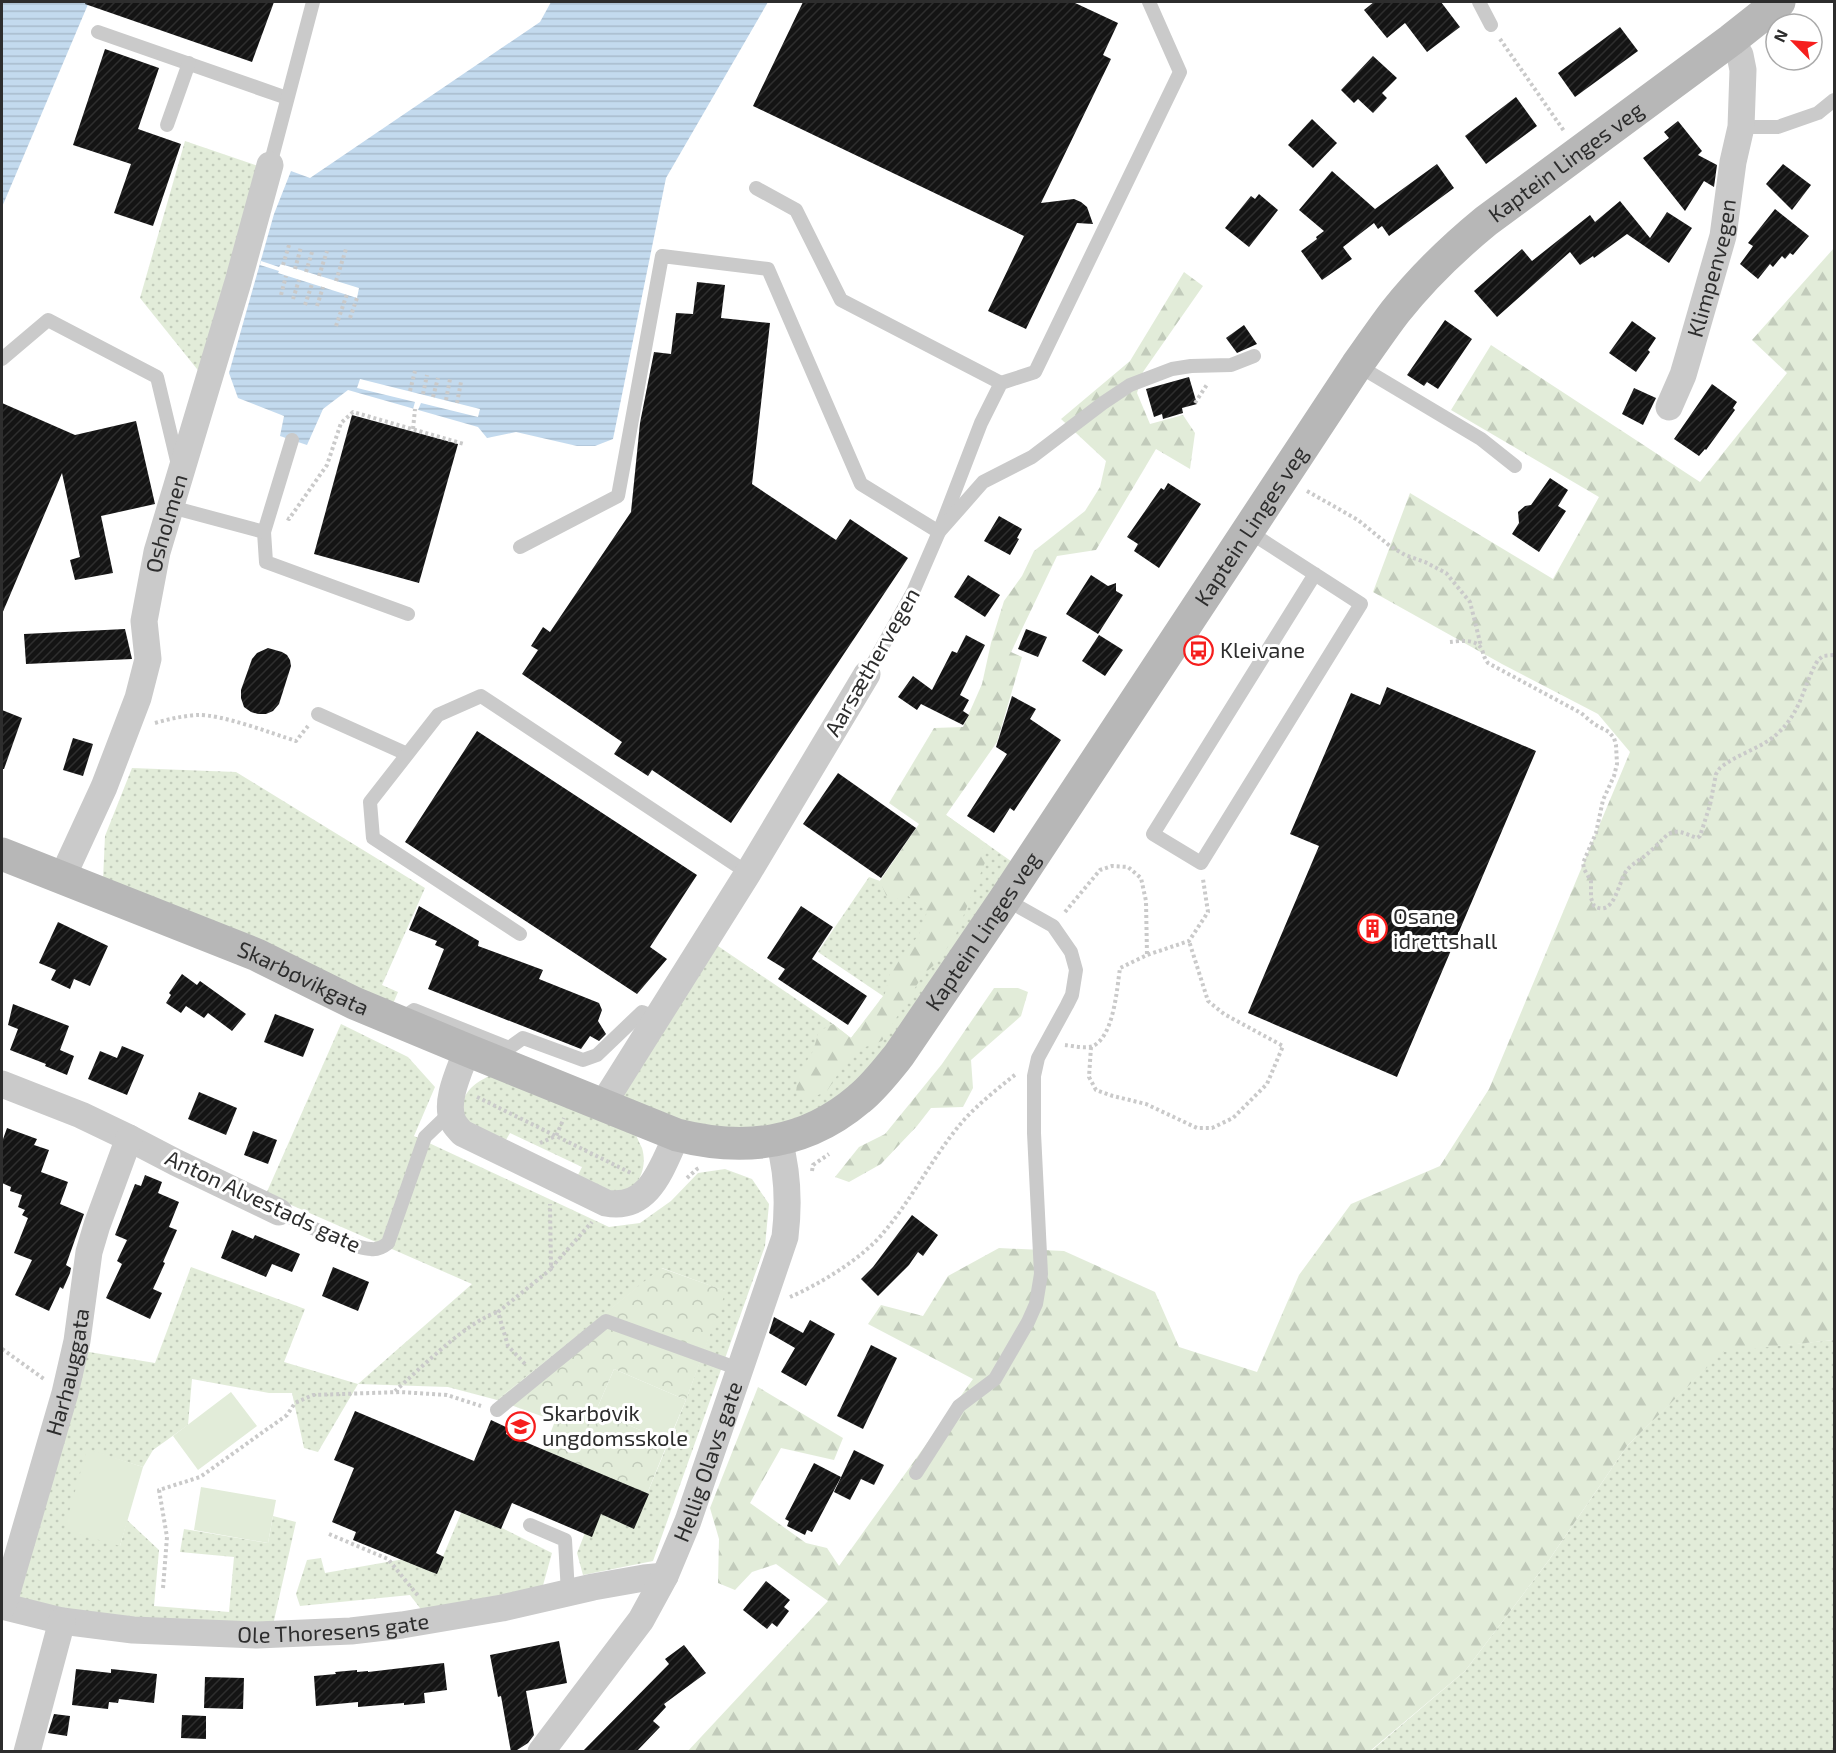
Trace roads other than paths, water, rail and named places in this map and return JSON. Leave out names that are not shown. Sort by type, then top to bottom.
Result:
[{"type":"main road","name":"Kaptein Linges veg","points":[[589,1099],[677,1135],[701,1141],[733,1144],[779,1140],[814,1128],[839,1115],[861,1098],[899,1055],[1005,899],[1283,477],[1395,312],[1432,269],[1458,244],[1579,151],[1731,40],[1777,2]]},
{"type":"main road","name":"Skarbøvikgata","points":[[2,854],[257,955],[354,1003],[589,1099]]},
{"type":"street","name":"Klimpenvegen","points":[[1669,407],[1683,375],[1723,236],[1740,127],[1743,70],[1740,55],[1731,40]]},
{"type":"street","name":"Osholmen","points":[[62,878],[104,787],[138,698],[148,659],[144,621],[157,552],[238,282],[270,165]]},
{"type":"street","name":"Aarsæthervegen","points":[[589,1099],[657,1018],[748,873],[867,674]]},
{"type":"street","points":[[467,1050],[455,1082],[451,1112],[454,1123],[462,1133],[586,1195],[612,1204],[624,1204],[645,1194],[677,1135]]},
{"type":"street","name":"Anton Alvestads gate","points":[[2,1084],[81,1114],[279,1212]]},
{"type":"street","name":"Harhauggata","points":[[2,1606],[65,1393],[77,1341],[89,1252],[129,1138]]},
{"type":"street","name":"Hellig Olavs gate","points":[[541,1752],[641,1620],[665,1576],[688,1521],[785,1237],[788,1213],[787,1182],[779,1140]]},
{"type":"street","name":"Ole Thoresens gate","points":[[2,1606],[62,1621],[133,1630],[257,1635],[351,1631],[502,1608],[634,1580],[665,1576]]},
{"type":"street","points":[[27,1752],[62,1621]]},
{"type":"lane","points":[[270,165],[313,2]]},
{"type":"lane","points":[[756,188],[796,210],[841,300],[1001,383],[1035,372],[1180,72],[1149,2]]},
{"type":"lane","points":[[1479,2],[1491,25]]},
{"type":"lane","points":[[98,32],[288,98]]},
{"type":"lane","points":[[167,125],[189,63]]},
{"type":"lane","points":[[1740,127],[1778,127],[1818,113],[1834,100]]},
{"type":"lane","points":[[520,547],[618,496],[662,256],[768,269],[861,484],[939,532],[981,423],[1001,383]]},
{"type":"lane","points":[[2,359],[48,320],[157,377],[180,472]]},
{"type":"lane","name":"Aarsæthervegen","points":[[867,674],[913,592],[939,532],[983,482],[1032,457],[1130,385],[1172,369],[1231,365],[1254,357]]},
{"type":"lane","points":[[1358,365],[1481,439],[1515,466]]},
{"type":"lane","points":[[292,440],[264,532],[266,562],[408,614]]},
{"type":"lane","points":[[171,507],[264,532]]},
{"type":"lane","points":[[1248,531],[1362,604],[1201,863],[1153,834],[1315,574]]},
{"type":"lane","points":[[520,934],[373,838],[370,802],[438,715],[481,696],[748,873]]},
{"type":"lane","points":[[318,714],[407,754]]},
{"type":"lane","points":[[916,1473],[959,1406],[995,1379],[1036,1304],[1041,1274],[1033,1107],[1034,1076],[1038,1058],[1072,994],[1076,970],[1071,952],[1053,926],[1005,899]]},
{"type":"lane","points":[[398,1021],[414,1010],[509,1048],[524,1038],[583,1060],[597,1055],[642,1012],[657,1018]]},
{"type":"lane","name":"Anton Alvestads gate","points":[[279,1212],[355,1245],[369,1250],[379,1249],[388,1243],[425,1137],[451,1112]]},
{"type":"lane","points":[[497,1410],[606,1321],[739,1369]]},
{"type":"lane","points":[[530,1525],[565,1540],[568,1593]]},
{"type":"water","points":[[2,2],[89,2],[2,207]]},
{"type":"water","points":[[551,2],[768,2],[666,178],[613,439],[595,446],[577,446],[516,432],[487,438],[478,427],[348,390],[323,409],[307,445],[280,436],[284,416],[238,398],[229,373],[274,214],[291,171],[310,178],[540,22]]},
{"type":"place","name":"Kleivane","points":[[1199,650]]},
{"type":"place","name":"Osane idrettshall","points":[[1372,929]]},
{"type":"place","name":"Skarbøvik ungdomsskole","points":[[521,1426]]}]
